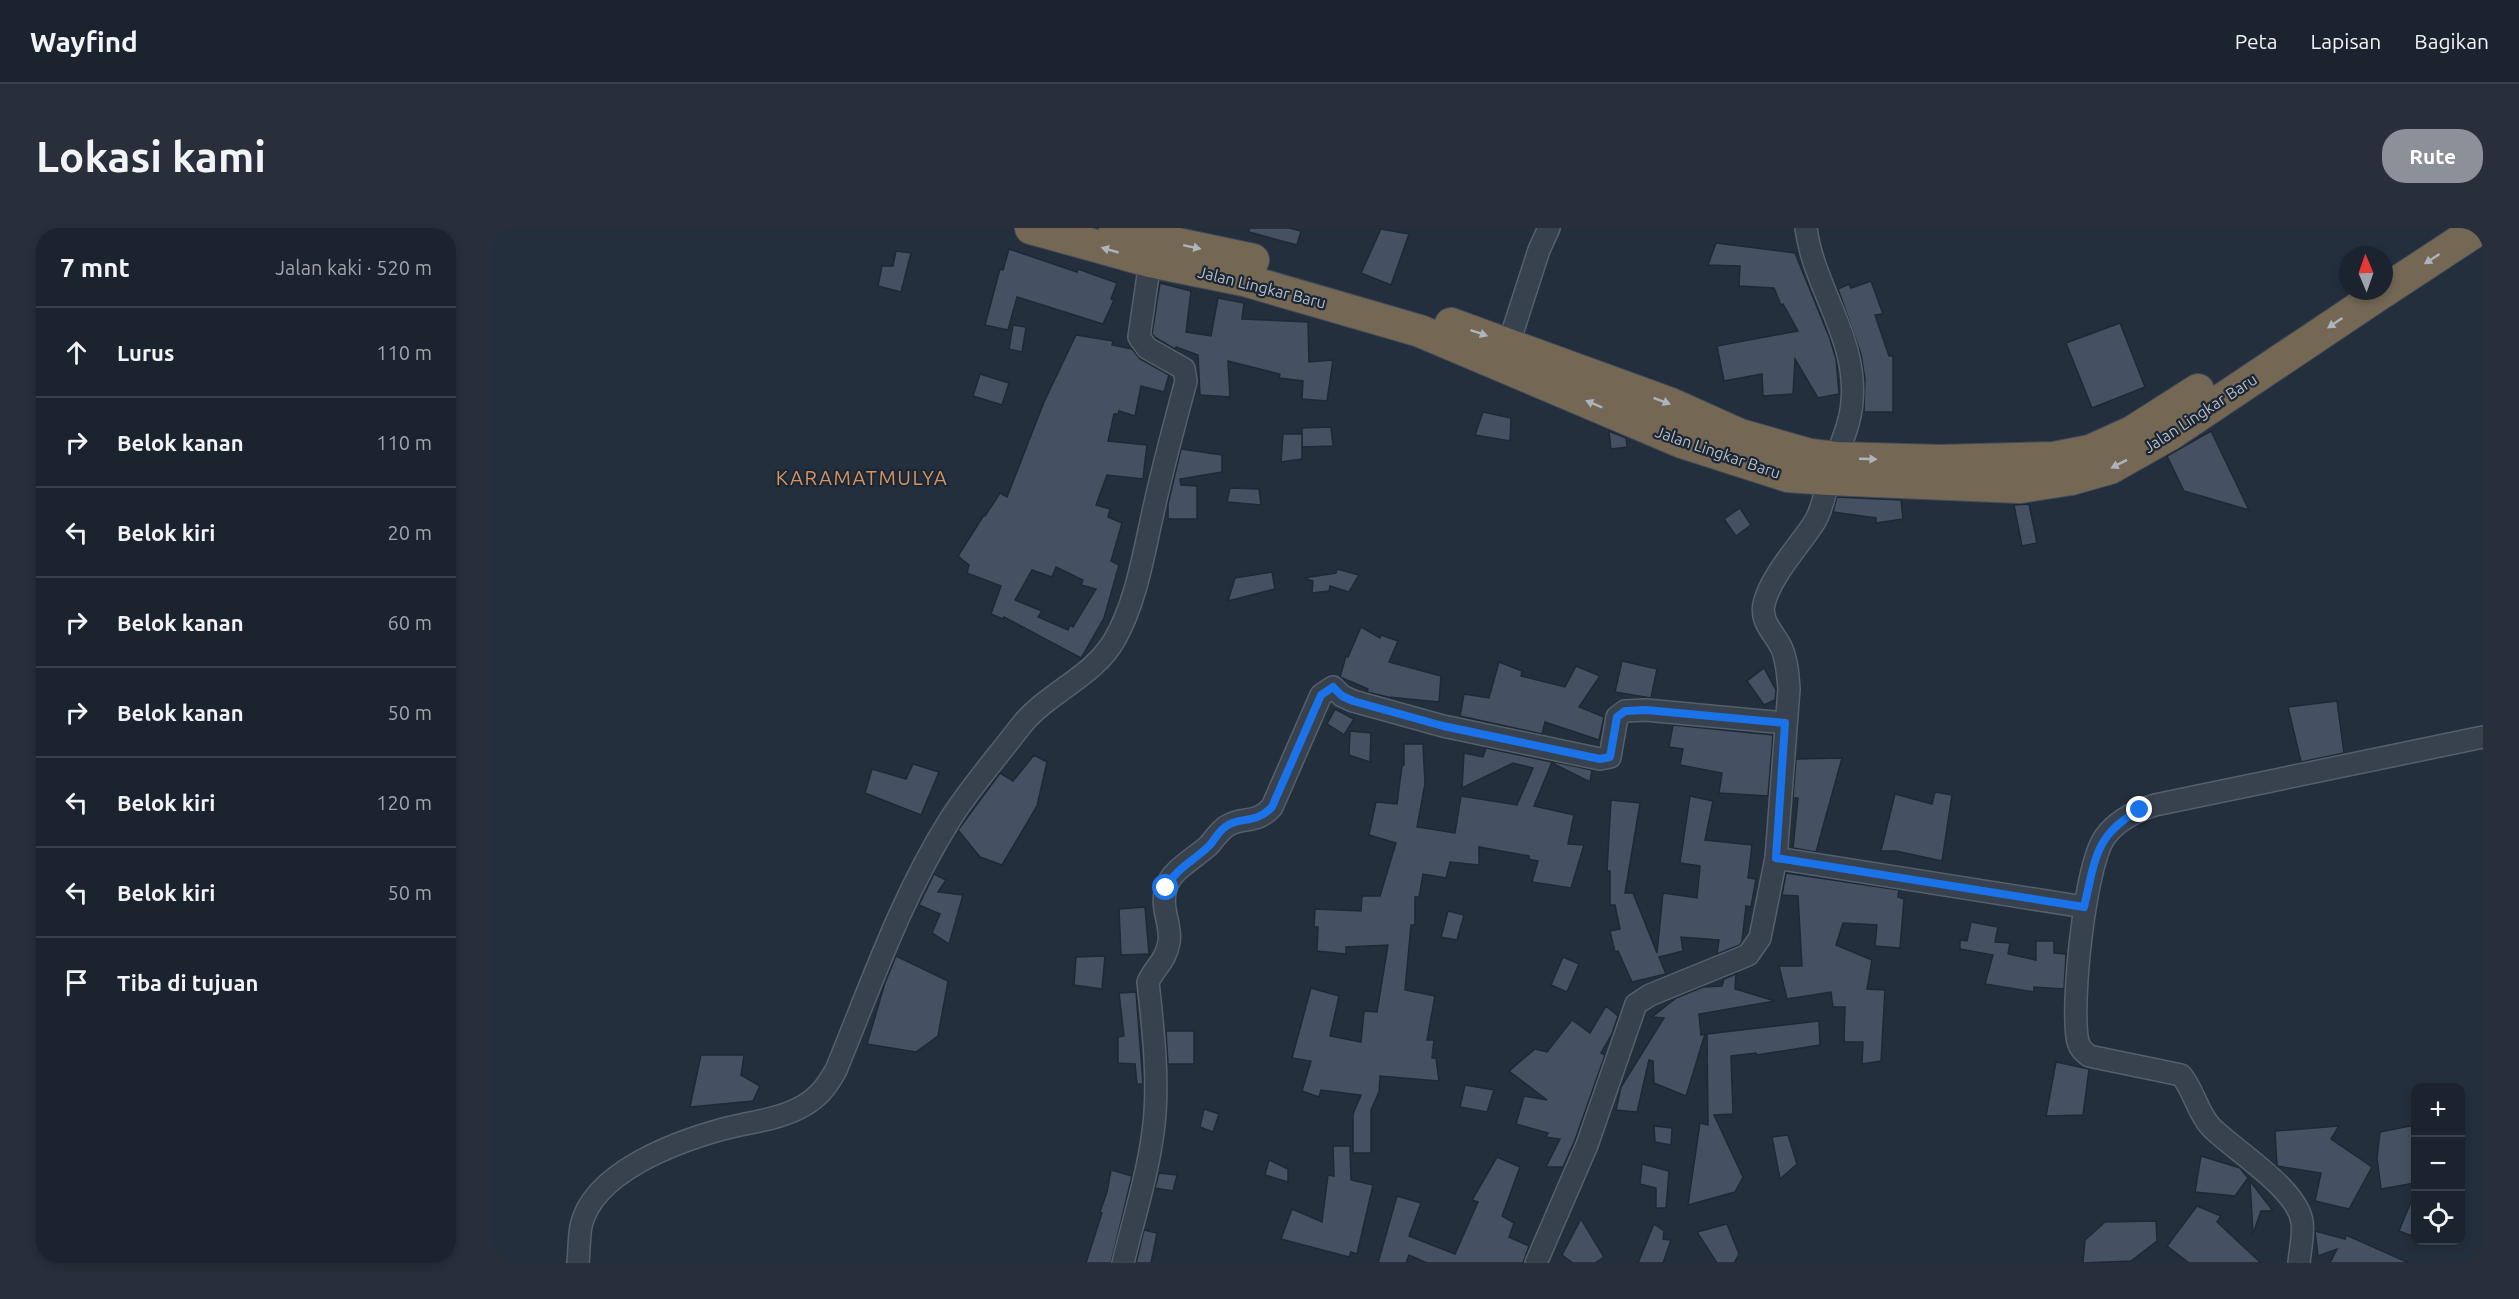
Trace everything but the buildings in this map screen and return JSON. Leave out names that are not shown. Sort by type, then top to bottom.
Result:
[{"type":"highway","name":"Jalan Lingkar Baru","points":[[1031,228],[1135,237],[1254,260],[1509,343],[1671,404],[1740,435],[1810,455],[1832,468],[2020,487],[2071,479],[2110,468],[2172,434],[2371,300]]},
{"type":"highway","points":[[2393,260],[2442,228]]},
{"type":"highway","name":"Jalan Lingkar Baru","points":[[2393,285],[2480,228]]},
{"type":"highway","name":"Jalan Lingkar Baru","points":[[1135,237],[1244,280],[1420,331],[1682,442],[1788,476],[1832,468],[1940,461],[2054,458],[2090,451],[2132,432],[2166,411],[2339,295]]},
{"type":"street","points":[[1509,343],[1539,250],[1549,228]]},
{"type":"street","points":[[1536,1263],[1587,1145],[1637,1003],[1650,994],[1753,951],[1760,938],[1776,858],[1789,689],[1786,663],[1781,647],[1763,617],[1764,605],[1768,592],[1816,520],[1848,424],[1852,402],[1849,354],[1832,306],[1819,280],[1806,228]]},
{"type":"street","points":[[578,1263],[581,1226],[589,1206],[611,1180],[637,1162],[722,1130],[775,1118],[802,1107],[824,1091],[836,1070],[904,905],[951,818],[1022,724],[1105,656],[1117,636],[1129,606],[1145,548],[1186,381],[1184,369],[1147,348],[1139,337],[1135,237]]},
{"type":"street","points":[[1122,1263],[1150,1151],[1154,1125],[1156,1096],[1148,982],[1162,964],[1169,941],[1164,918],[1166,888],[1171,878],[1209,846],[1225,827],[1254,820],[1266,814],[1272,807],[1321,695],[1333,687],[1342,696],[1353,701],[1443,726],[1600,759],[1610,757],[1617,717],[1625,711],[1646,710],[1785,723]]},
{"type":"street","points":[[2299,1263],[2303,1225],[2297,1204],[2284,1189],[2260,1178],[2208,1124],[2188,1083],[2181,1075],[2098,1058],[2081,1050],[2078,1041],[2076,1000],[2084,907],[2098,850],[2104,837],[2122,820],[2140,810],[2483,737]]},
{"type":"street","points":[[1776,858],[2084,907]]},
{"type":"district","name":"KARAMATMULYA","points":[[862,477]]},
{"type":"route","points":[[1166,888],[1171,878],[1209,846],[1225,827],[1254,820],[1266,814],[1272,807],[1321,695],[1333,687],[1342,696],[1353,701],[1443,726],[1600,759],[1610,757],[1617,717],[1625,711],[1634,709],[1785,723],[1776,858],[2084,907],[2098,850],[2104,837],[2129,815],[2140,810]]}]
